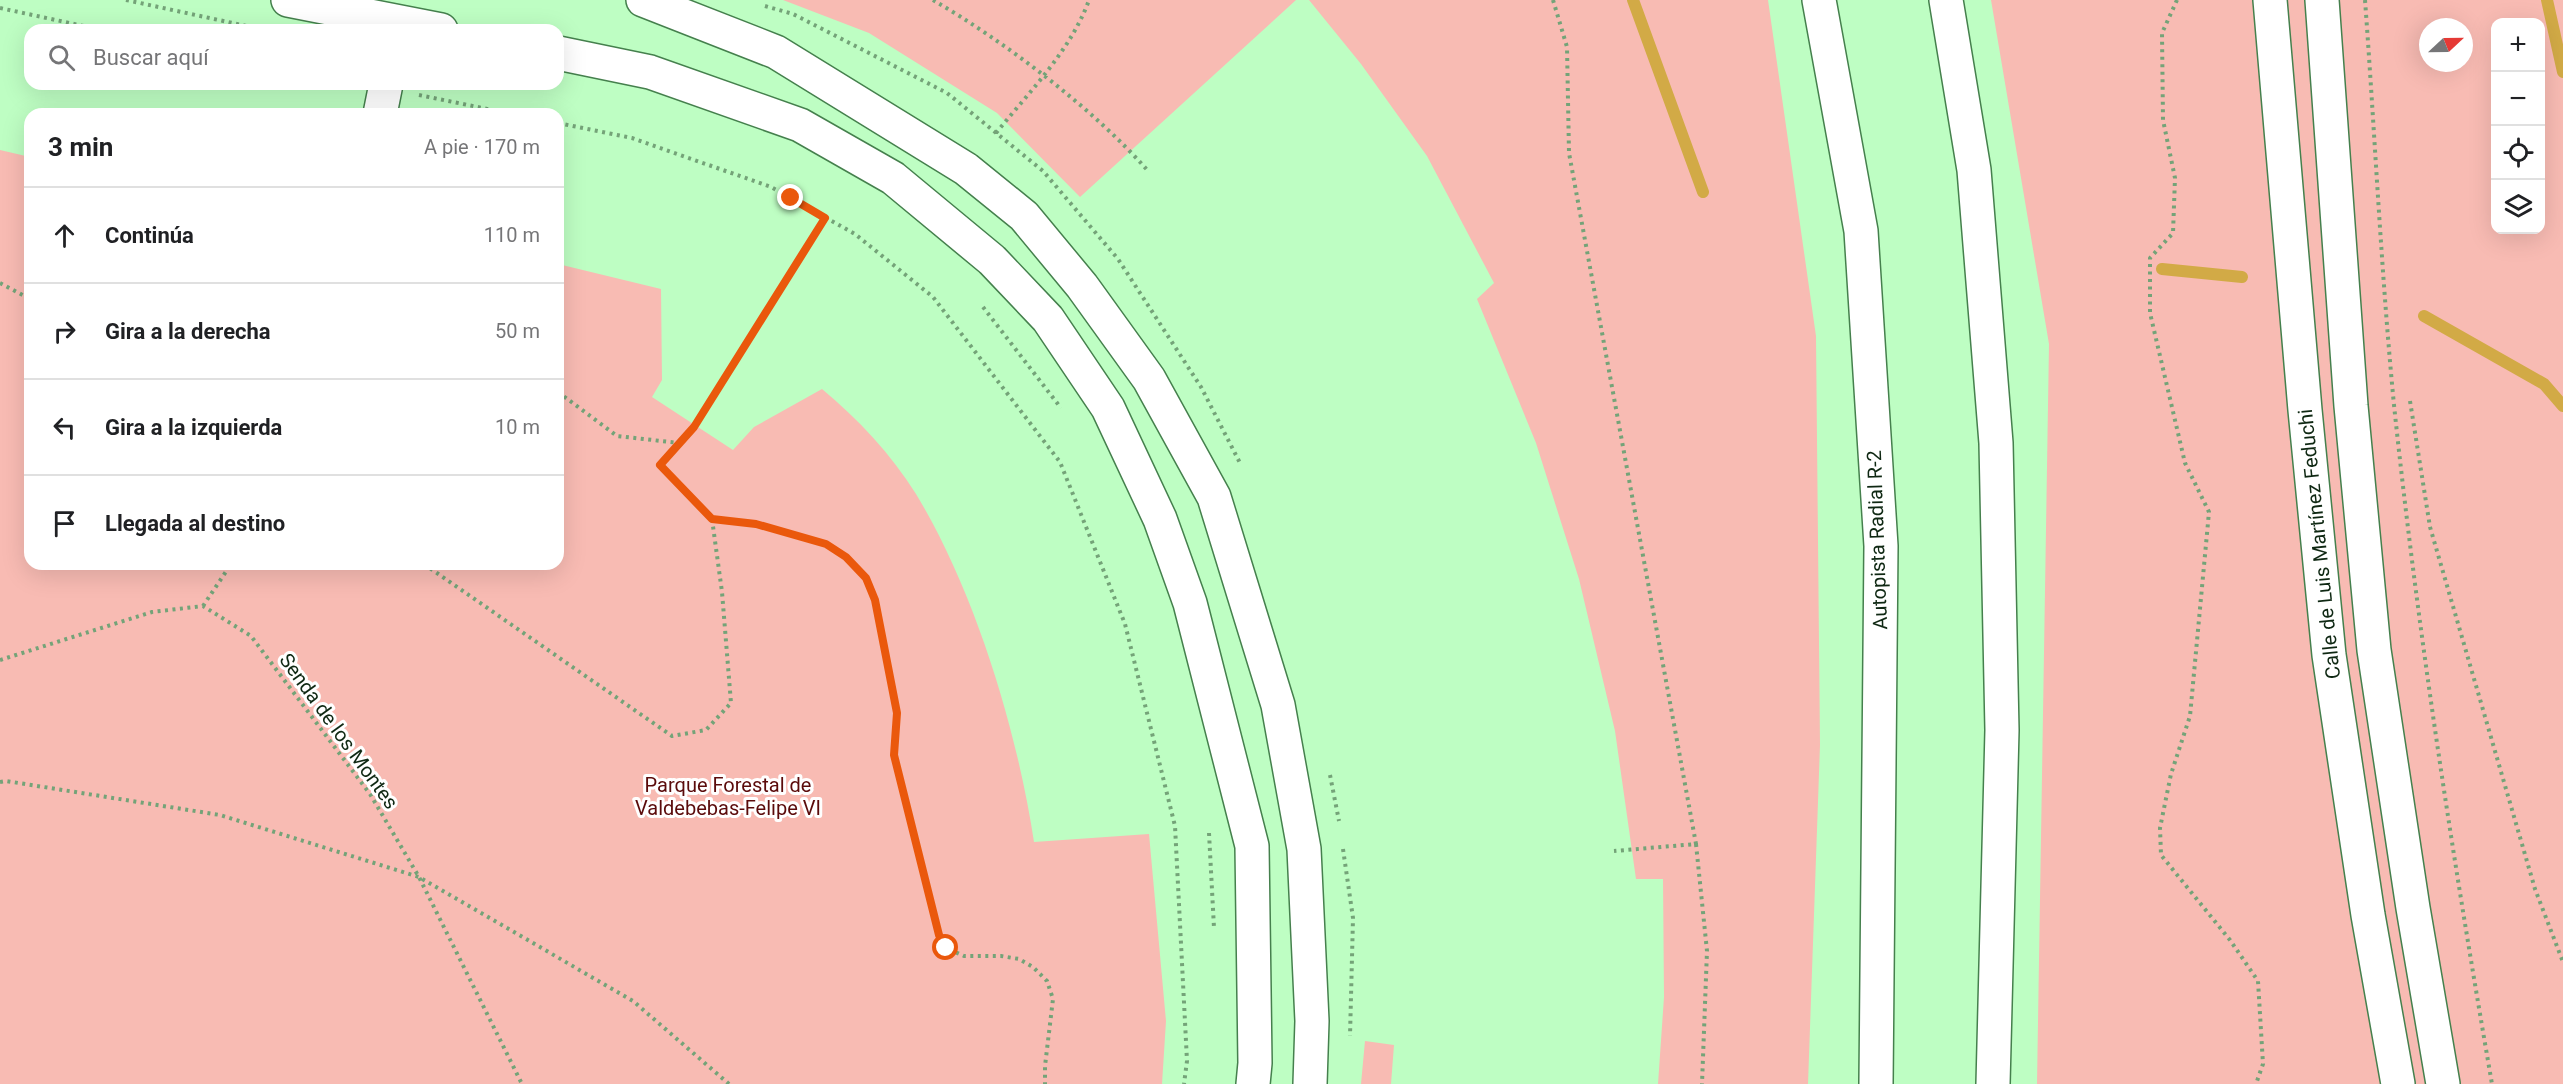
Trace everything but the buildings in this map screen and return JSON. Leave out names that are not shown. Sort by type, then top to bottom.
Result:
[{"type":"main road","points":[[288,0],[389,24]]},
{"type":"main road","points":[[643,0],[776,52],[966,169],[1024,216],[1082,286],[1149,380],[1214,497],[1278,705],[1304,849],[1312,1022],[1310,1084]]},
{"type":"main road","name":"Autopista Radial R-2","points":[[1819,0],[1862,231],[1881,546],[1876,1084]]},
{"type":"main road","points":[[1946,0],[1974,170],[1996,443],[2002,730],[1993,1084]]},
{"type":"main road","name":"Calle de Luis Martínez Feduchi","points":[[2270,0],[2305,410],[2329,655],[2368,915],[2398,1084]]},
{"type":"main road","points":[[2322,0],[2351,406],[2374,650],[2413,908],[2443,1084]]},
{"type":"main road","points":[[564,54],[650,72],[800,125],[893,178],[992,260],[1048,319],[1108,408],[1160,519],[1190,603],[1252,846],[1255,1063],[1253,1084]]},
{"type":"path","points":[[126,0],[237,24]]},
{"type":"path","points":[[933,0],[1043,75],[1132,152],[1149,172]]},
{"type":"path","points":[[946,0],[946,8]]},
{"type":"path","points":[[996,133],[1081,24],[1089,0]]},
{"type":"path","points":[[1553,0],[1567,47],[1569,153],[1696,844],[1707,951],[1702,1084]]},
{"type":"path","points":[[2177,0],[2162,33],[2163,120],[2175,178],[2173,233],[2150,258],[2150,313],[2185,463],[2209,512],[2190,716],[2169,785],[2160,828],[2161,855],[2230,940],[2258,981],[2263,1064],[2256,1084]]},
{"type":"path","points":[[2365,0],[2394,403],[2421,633],[2460,900],[2492,1084]]},
{"type":"path","points":[[0,8],[74,24]]},
{"type":"path","points":[[384,96],[469,108]]},
{"type":"path","points":[[564,124],[632,138],[771,187],[855,234],[933,297],[1060,462],[1125,624],[1175,826],[1187,1061],[1184,1084]]},
{"type":"path","points":[[433,570],[672,736],[706,730],[731,703],[722,592],[712,519],[660,465],[694,427],[825,218]]},
{"type":"path","points":[[0,284],[24,296]]},
{"type":"path","points":[[978,301],[1062,409]]},
{"type":"path","points":[[564,396],[617,436],[680,443]]},
{"type":"path","points":[[2410,401],[2430,526],[2535,889],[2563,962]]},
{"type":"path","points":[[712,519],[756,524],[826,544],[846,557],[866,578],[875,600],[897,713],[894,755],[939,935],[946,948],[963,956],[1002,956],[1019,959],[1047,981],[1053,999],[1045,1084]]},
{"type":"path","points":[[0,660],[152,612],[202,606],[227,570]]},
{"type":"path","name":"Senda de los Montes","points":[[202,606],[251,636],[370,794],[419,877],[522,1084]]},
{"type":"path","points":[[0,782],[6,781],[220,815],[419,877],[633,1001],[729,1084]]},
{"type":"path","points":[[1209,832],[1215,935]]},
{"type":"path","points":[[1614,851],[1696,844]]},
{"type":"green space","points":[[783,0],[1296,0],[1080,197],[997,113],[869,33]]},
{"type":"green space","points":[[1309,0],[1768,0],[1816,336],[1820,745],[1808,1084],[1658,1084],[1664,997],[1663,879],[1636,879],[1615,731],[1579,579],[1536,443],[1477,299],[1494,283],[1427,156],[1361,64]]},
{"type":"green space","points":[[1991,0],[2563,0],[2563,1084],[2037,1084],[2049,344]]},
{"type":"green space","name":"Parque Forestal de Valdebebas-Felipe VI","points":[[0,150],[24,156],[24,570],[564,570],[564,265],[661,289],[662,380],[652,397],[733,450],[754,427],[822,389],[848,412],[885,451],[916,494],[957,574],[975,617],[1005,708],[1017,754],[1034,842],[1149,834],[1166,1021],[1162,1084],[0,1084]]},
{"type":"green space","points":[[1365,1041],[1394,1045],[1391,1084],[1361,1084]]},
{"type":"waterway","points":[[1633,0],[1703,192]]},
{"type":"waterway","points":[[2547,0],[2563,72]]},
{"type":"waterway","points":[[2162,269],[2242,277]]},
{"type":"waterway","points":[[2424,316],[2544,384],[2563,406]]},
{"type":"route","points":[[791,198],[825,218],[694,427],[660,465],[712,519],[756,524],[826,544],[846,557],[866,578],[875,600],[897,713],[894,755],[939,935],[946,948]]}]
